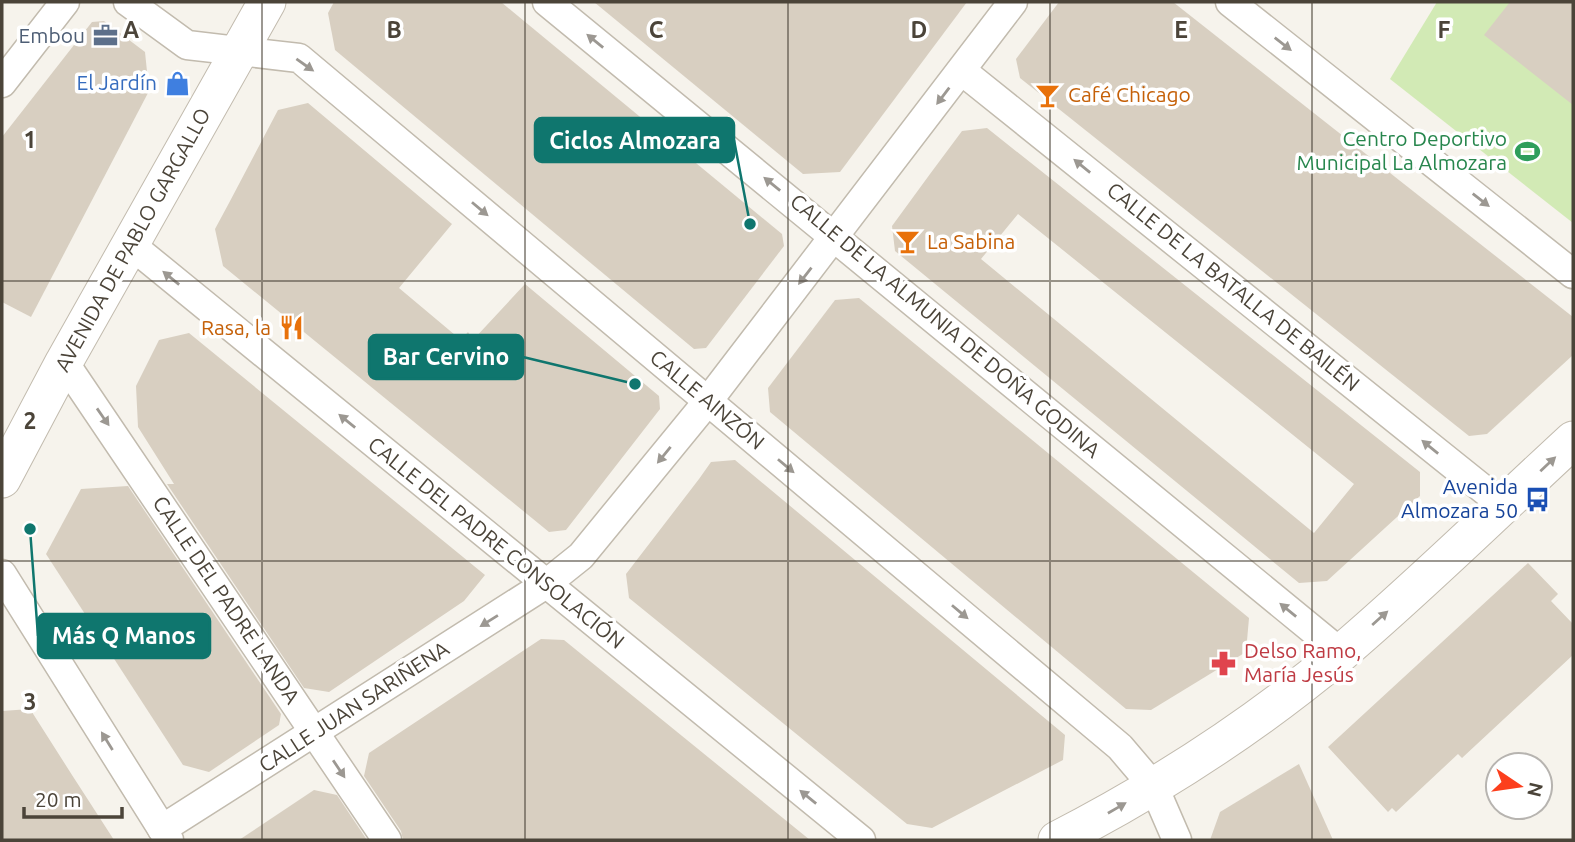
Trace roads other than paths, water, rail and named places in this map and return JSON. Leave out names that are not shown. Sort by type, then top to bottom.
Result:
[{"type":"street","points":[[2,83],[65,2]]},
{"type":"street","name":"CALLE AINZÓN","points":[[128,2],[187,45],[299,58],[1120,747],[1154,787],[1177,840]]},
{"type":"street","name":"AVENIDA DE PABLO GARGALLO","points":[[2,479],[64,362],[267,2]]},
{"type":"street","name":"CALLE DE LA ALMUNIA DE DOÑA GODINA","points":[[547,2],[1341,653]]},
{"type":"street","name":"CALLE JUAN SARIÑENA","points":[[165,835],[314,731],[546,584],[581,556],[708,401],[1013,2]]},
{"type":"street","points":[[1230,2],[1573,274]]},
{"type":"street","name":"CALLE DE LA BATALLA DE BAILÉN","points":[[962,71],[1503,505]]},
{"type":"street","name":"CALLE DEL PADRE CONSOLACIÓN","points":[[131,245],[861,840]]},
{"type":"street","name":"CALLE DEL PADRE LANDA","points":[[64,362],[387,840]]},
{"type":"street","points":[[1057,840],[1154,787],[1214,748],[1341,653],[1573,440]]},
{"type":"street","points":[[2,574],[165,835]]},
{"type":"place","name":"Embou","points":[[105,36]]},
{"type":"place","name":"El Jardín","points":[[177,83]]},
{"type":"place","name":"Café Chicago","points":[[1048,95]]},
{"type":"place","name":"Centro Deportivo Municipal La Almozara","points":[[1527,151]]},
{"type":"place","name":"Ciclos Almozara","points":[[750,224]]},
{"type":"place","name":"La Sabina","points":[[907,242]]},
{"type":"place","name":"Rasa, la","points":[[291,328]]},
{"type":"place","name":"Bar Cervino","points":[[635,384]]},
{"type":"place","name":"Avenida Almozara 50","points":[[1538,499]]},
{"type":"place","name":"Más Q Manos","points":[[30,529]]},
{"type":"place","name":"Delso Ramo, María Jesús","points":[[1224,663]]}]
